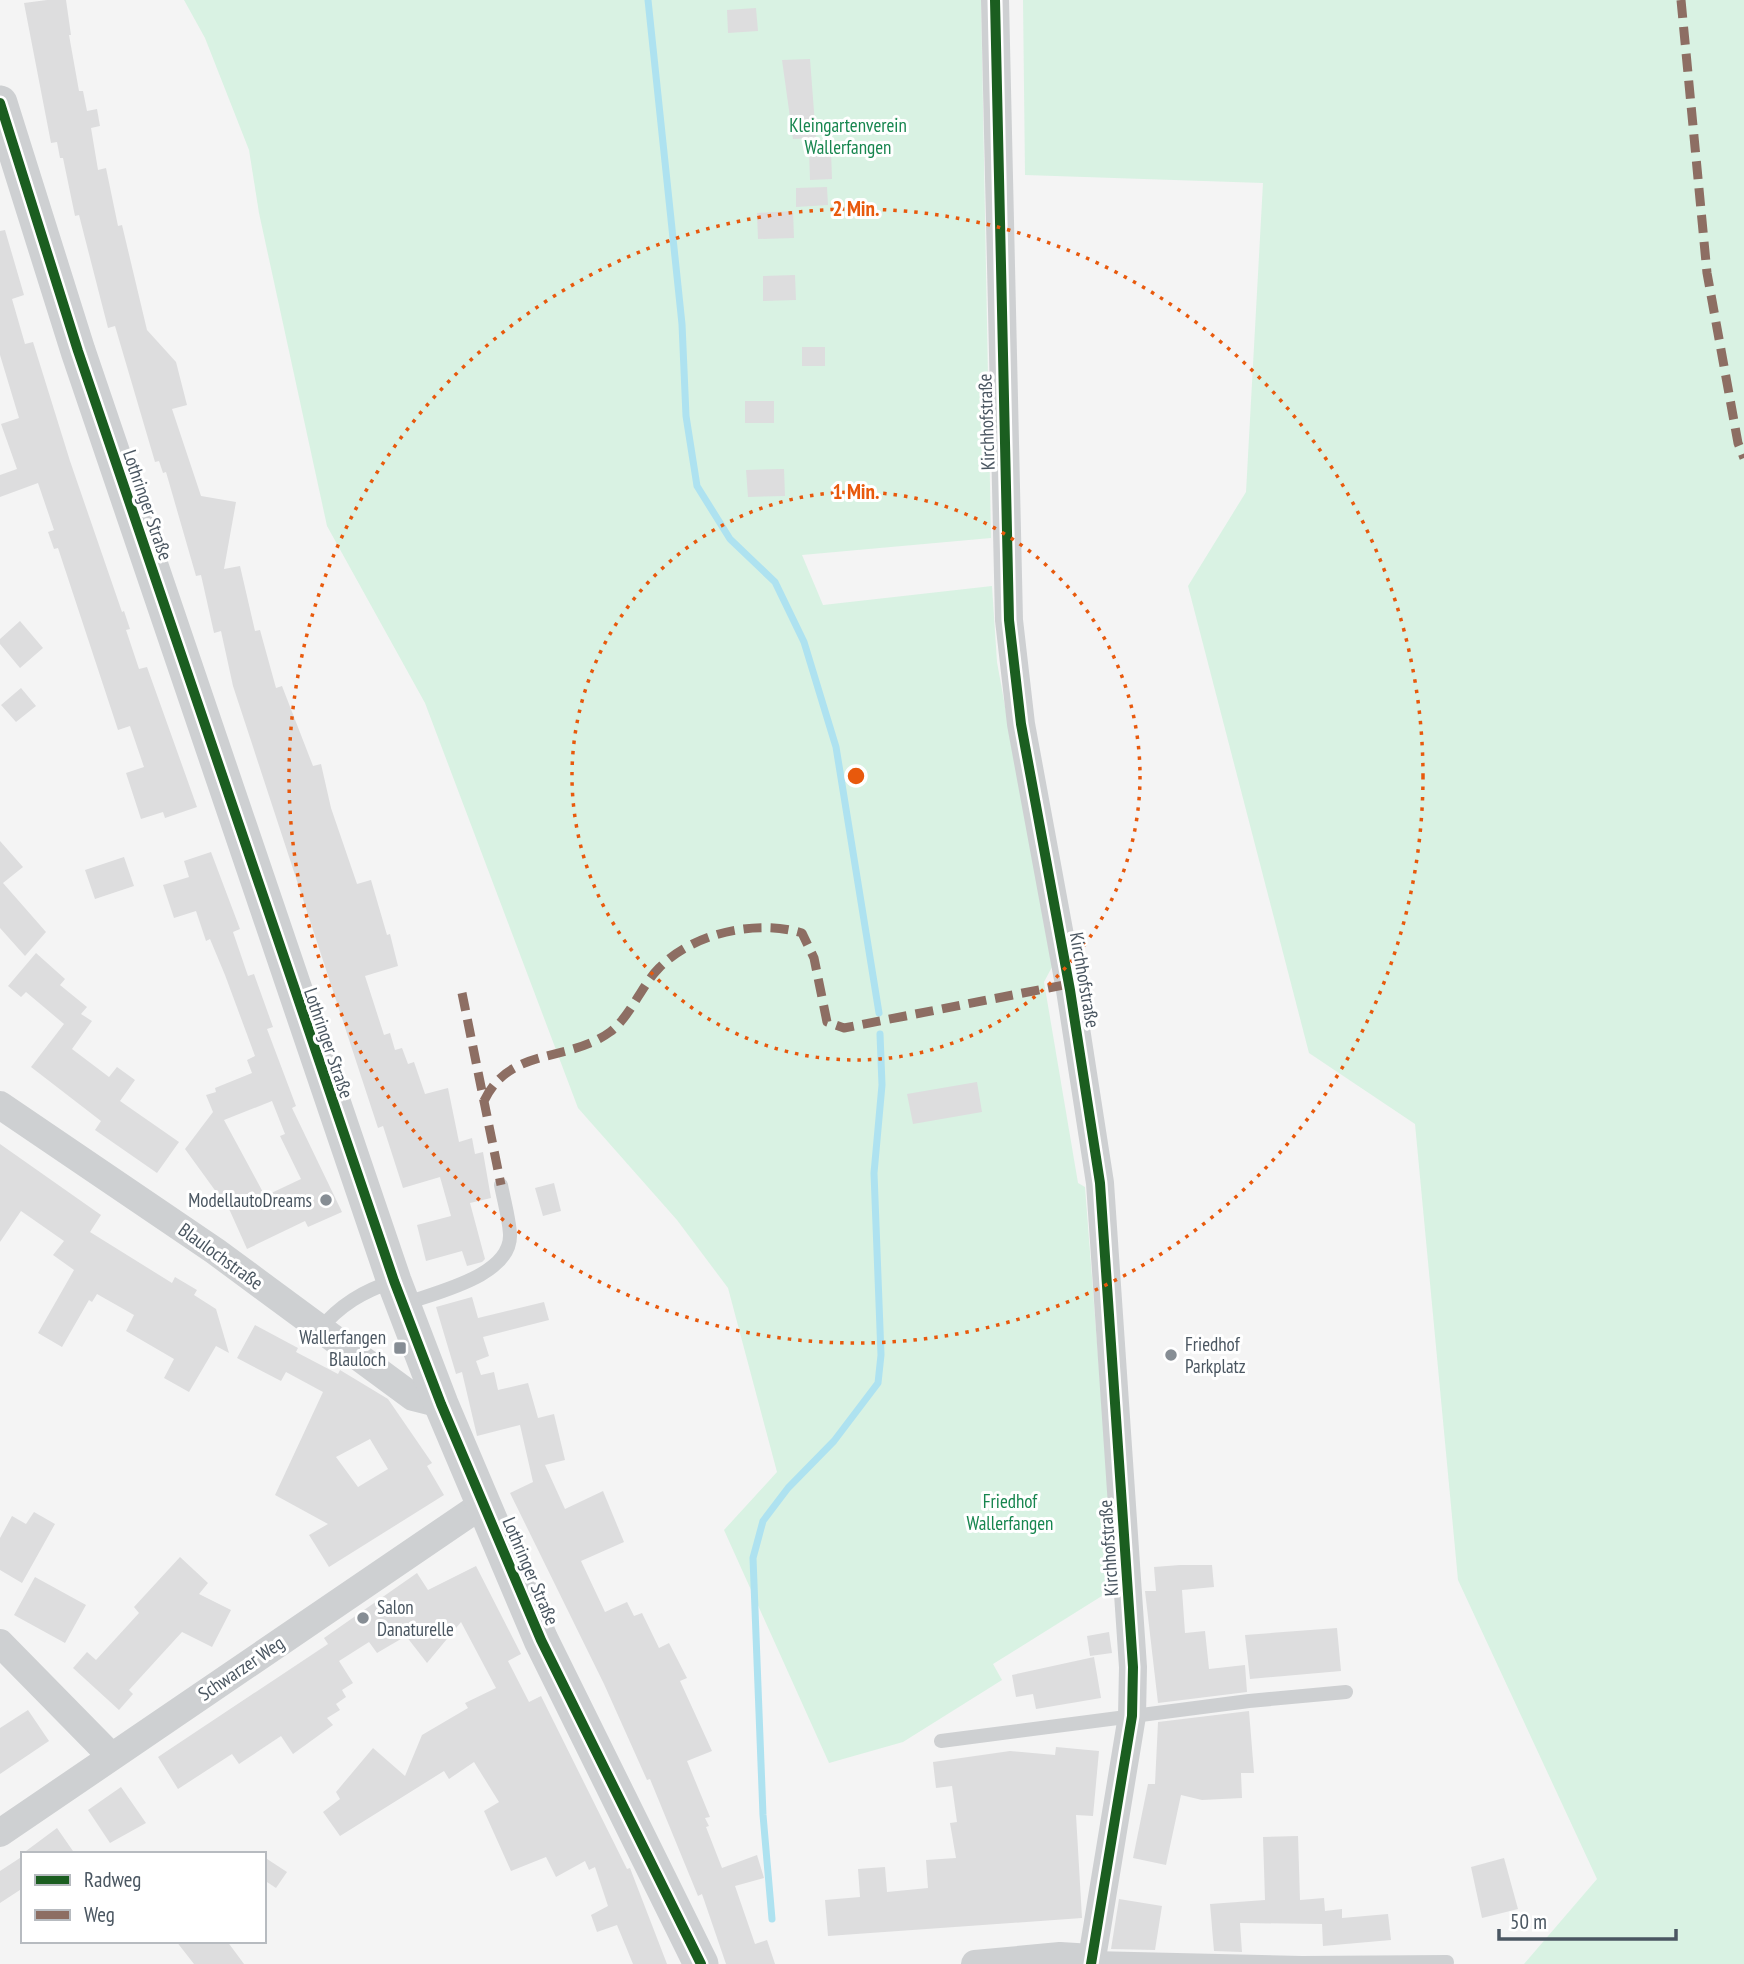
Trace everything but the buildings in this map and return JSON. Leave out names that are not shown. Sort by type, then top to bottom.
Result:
[{"type":"street","name":"Kirchhofstraße","points":[[995,0],[1009,620],[1021,724],[1070,990],[1100,1184],[1133,1667],[1132,1716],[1091,1961]]},
{"type":"street","name":"Lothringer Straße","points":[[0,103],[82,364],[398,1293],[483,1504],[573,1706],[701,1964]]},
{"type":"street","name":"Blaulochstraße","points":[[0,1105],[215,1251],[413,1397],[441,1404]]},
{"type":"street","name":"Schwarzer Weg","points":[[0,1833],[483,1504]]},
{"type":"street","points":[[0,1643],[111,1756]]},
{"type":"street","points":[[975,1964],[1060,1955],[1091,1961]]},
{"type":"lane","points":[[319,1330],[334,1311],[357,1295],[398,1293],[490,1272],[506,1254],[510,1235],[500,1185]]},
{"type":"lane","points":[[940,1741],[1346,1692]]},
{"type":"lane","points":[[1091,1961],[1447,1962]]},
{"type":"green space","points":[[184,0],[981,0],[991,538],[802,555],[823,605],[992,586],[997,662],[1052,967],[1044,982],[1078,1183],[1085,1187],[1115,1576],[1113,1589],[993,1664],[1002,1680],[903,1742],[829,1763],[724,1530],[777,1472],[728,1288],[677,1220],[578,1108],[425,703],[327,526],[259,213],[249,150],[205,38]]},
{"type":"green space","points":[[1023,0],[1744,0],[1744,1964],[1524,1964],[1597,1879],[1458,1580],[1415,1124],[1309,1053],[1188,586],[1246,492],[1263,183],[1025,175]]},
{"type":"waterway","points":[[648,0],[682,324],[686,416],[697,486],[730,539],[775,582],[804,642],[836,747],[879,1013]]},
{"type":"waterway","points":[[772,1919],[763,1815],[753,1558],[763,1521],[788,1488],[834,1441],[878,1383],[881,1355],[874,1173],[882,1085],[880,1034]]},
{"type":"marked path","points":[[1681,0],[1707,273],[1738,443],[1744,458]]},
{"type":"marked path","points":[[484,1101],[495,1084],[509,1071],[541,1057],[594,1042],[610,1032],[624,1018],[659,968],[689,946],[726,932],[765,928],[802,933],[814,958],[827,1022],[844,1028],[1069,984]]},
{"type":"marked path","points":[[462,993],[501,1185]]},
{"type":"cycle path","points":[[995,0],[1009,620],[1021,724],[1070,990],[1100,1183],[1133,1667],[1132,1716],[1091,1964]]},
{"type":"cycle path","points":[[0,103],[78,351],[394,1281],[441,1404],[541,1640],[701,1964]]},
{"type":"place","name":"ModellautoDreams","points":[[326,1200]]},
{"type":"place","name":"Wallerfangen Blauloch","points":[[400,1348]]},
{"type":"place","name":"Friedhof Parkplatz","points":[[1171,1355]]},
{"type":"place","name":"Salon Danaturelle","points":[[363,1618]]},
{"type":"park label","name":"Kleingartenverein Wallerfangen","points":[[848,136]]},
{"type":"park label","name":"Friedhof Wallerfangen","points":[[1010,1512]]}]
